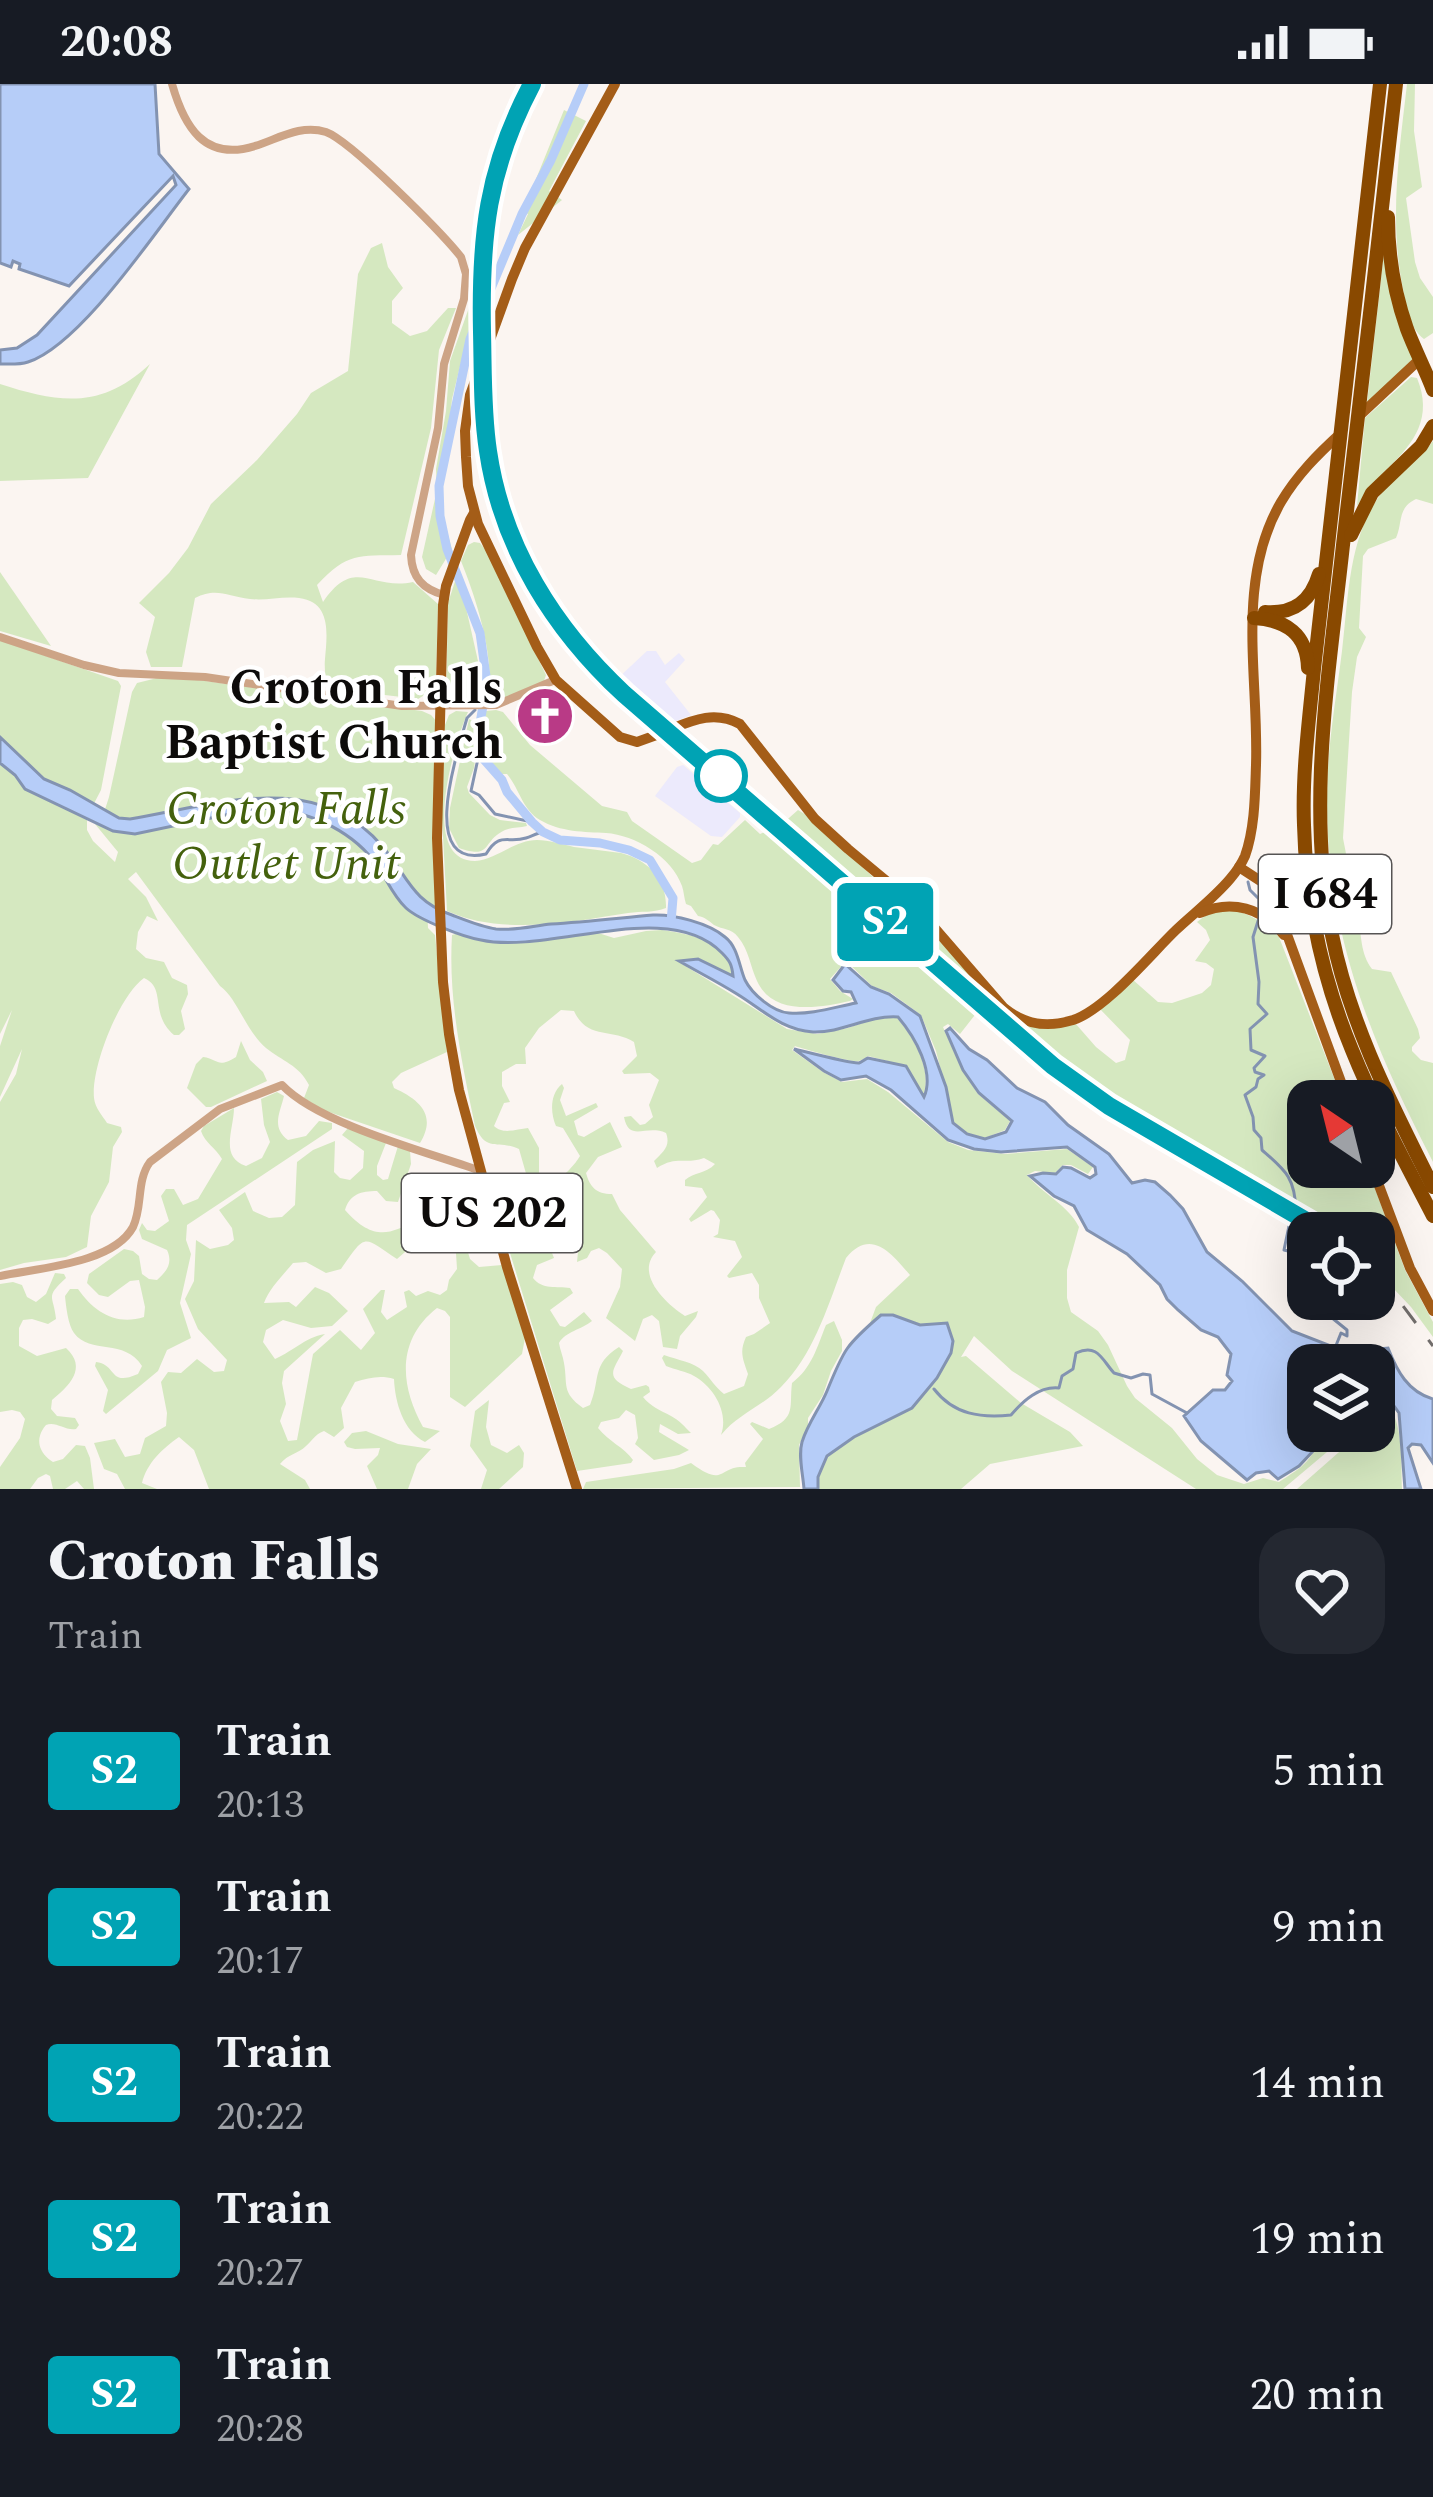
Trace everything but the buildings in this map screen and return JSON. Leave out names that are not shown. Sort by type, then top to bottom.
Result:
[{"type":"highway","name":"I 684","points":[[1380,84],[1335,555],[1320,828],[1325,896],[1358,1030],[1433,1187]]},
{"type":"highway","name":"I 684","points":[[1396,84],[1335,555],[1310,710],[1305,847],[1325,968],[1340,1019],[1359,1068],[1433,1216]]},
{"type":"highway","points":[[1386,177],[1394,283],[1433,390]]},
{"type":"highway","points":[[1254,615],[1281,612],[1306,600],[1372,493],[1421,446],[1433,426]]},
{"type":"highway","points":[[1254,615],[1286,625],[1304,644],[1310,710]]},
{"type":"main road","points":[[615,84],[519,263],[470,394],[465,444],[475,514],[531,634],[569,694],[620,737],[638,742],[711,716],[734,720],[815,819],[913,902],[998,1002],[1023,1020],[1061,1023],[1091,1011],[1240,867],[1249,842],[1256,772],[1257,566],[1271,523],[1287,492],[1318,455],[1420,359]]},
{"type":"main road","name":"US 202","points":[[475,514],[444,595],[437,826],[446,1017],[507,1267],[577,1489]]},
{"type":"main road","points":[[1240,867],[1270,892],[1340,1080]]},
{"type":"main road","points":[[1186,920],[1223,906],[1252,910],[1276,925],[1295,959]]},
{"type":"main road","points":[[1380,1188],[1410,1268],[1433,1312]]},
{"type":"street","points":[[172,84],[187,125],[218,147],[243,149],[307,130],[338,138],[457,252],[465,267],[460,316],[444,364],[440,417],[411,555],[420,583],[444,595]]},
{"type":"street","points":[[1420,359],[1433,347]]},
{"type":"street","points":[[0,637],[118,673],[205,677],[376,703],[496,705],[556,680]]},
{"type":"street","points":[[0,1276],[94,1257],[120,1240],[133,1227],[142,1175],[150,1162],[220,1109],[282,1084],[323,1113],[481,1171]]},
{"type":"shaded area","points":[[647,651],[656,651],[665,665],[679,653],[685,660],[665,682],[691,715],[666,725],[616,680]]},
{"type":"shaded area","points":[[683,765],[740,813],[722,837],[711,836],[655,796]]},
{"type":"green space","points":[[1407,84],[1415,84],[1414,131],[1422,187],[1406,198],[1415,262],[1433,297],[1433,333],[1424,339],[1407,310],[1397,238]]},
{"type":"green space","points":[[564,110],[586,121],[549,191],[562,200],[518,235],[528,214],[523,211]]},
{"type":"green space","points":[[1386,235],[1414,353],[1367,403]]},
{"type":"green space","points":[[382,243],[388,267],[403,288],[392,301],[392,323],[410,336],[427,331],[448,308],[456,308],[439,350],[431,428],[401,555],[354,558],[317,585],[323,602],[334,588],[354,577],[413,582],[438,604],[436,677],[431,687],[418,699],[327,688],[325,621],[317,606],[299,598],[216,593],[195,598],[182,667],[151,667],[146,652],[155,617],[139,603],[188,548],[211,504],[257,460],[311,393],[348,371],[358,274],[371,248]]},
{"type":"green space","points":[[483,301],[470,326],[452,399],[438,500],[452,549],[436,575],[426,569],[422,557],[437,490],[450,361],[471,302]]},
{"type":"green space","points":[[150,364],[88,478],[0,481],[0,384],[60,398],[97,396]]},
{"type":"green space","points":[[1411,377],[1417,378],[1421,392],[1419,428],[1357,506],[1365,418]]},
{"type":"green space","points":[[1433,441],[1433,504],[1416,499],[1410,503],[1396,538],[1368,549],[1363,556],[1359,628],[1366,637],[1357,657],[1352,692],[1343,838],[1347,864],[1342,880],[1351,902],[1362,897],[1369,900],[1358,918],[1365,957],[1372,969],[1391,972],[1418,1029],[1420,1038],[1412,1051],[1433,1063],[1433,1162],[1390,1073],[1356,986],[1334,895],[1327,797],[1355,554],[1382,493]]},
{"type":"green space","name":"Croton Falls Outlet Unit","points":[[474,542],[487,552],[546,675],[544,681],[505,699],[487,700],[487,649],[461,561]]},
{"type":"green space","points":[[0,572],[51,646],[0,631]]},
{"type":"green space","name":"Croton Falls Outlet Unit","points":[[458,572],[480,670],[479,699],[446,698],[448,603]]},
{"type":"green space","points":[[0,640],[118,681],[121,686],[101,790],[87,817],[93,841],[115,862],[118,852],[95,824],[100,825],[109,797],[137,683],[157,678],[198,680],[422,711],[438,723],[435,908],[427,904],[428,928],[435,935],[447,1052],[392,1082],[426,1116],[420,1143],[323,1110],[304,1098],[309,1085],[305,1078],[259,1041],[136,872],[128,879],[146,897],[158,921],[147,916],[136,949],[146,958],[164,962],[172,978],[187,985],[181,1011],[185,1029],[174,1035],[166,1027],[155,988],[144,978],[116,1016],[97,1069],[96,1105],[107,1123],[121,1127],[122,1132],[113,1147],[109,1182],[91,1216],[87,1247],[66,1257],[0,1270],[0,1102],[16,1074],[22,1049],[0,1097],[0,1046],[12,1010],[0,1034]]},
{"type":"green space","points":[[496,710],[602,806],[627,812],[632,821],[692,863],[745,820],[760,834],[772,829],[978,1011],[960,1034],[948,1024],[943,1027],[978,1094],[1010,1121],[1005,1130],[985,1138],[954,1123],[936,1051],[921,1015],[891,993],[872,986],[846,961],[830,979],[853,999],[850,1001],[798,1007],[774,1000],[757,981],[738,937],[698,916],[686,904],[677,875],[651,849],[629,838],[564,829],[534,816],[507,774],[501,774],[482,753],[486,711]]},
{"type":"green space","points":[[456,711],[468,712],[449,772],[444,822],[448,842],[458,856],[483,860],[537,840],[621,853],[654,872],[666,908],[537,925],[491,923],[447,911],[442,818],[445,725]]},
{"type":"green space","points":[[469,719],[477,745],[469,793],[490,815],[527,826],[505,830],[477,852],[459,848],[449,828]]},
{"type":"green space","points":[[798,810],[808,816],[900,896],[1025,1025],[1075,1023],[1116,1063],[1125,1060],[1130,1040],[1099,1008],[1132,979],[1158,1002],[1172,1003],[1202,993],[1211,985],[1214,969],[1195,961],[1210,940],[1197,922],[1218,911],[1250,916],[1279,937],[1335,1080],[1287,1080],[1287,1188],[1375,1188],[1384,1212],[1301,1212],[1114,1104],[992,1013],[781,825]]},
{"type":"green space","points":[[646,931],[696,937],[716,947],[730,963],[732,975],[698,958],[679,962],[787,1029],[817,1034],[879,1017],[897,1018],[920,1055],[926,1076],[923,1096],[907,1066],[868,1056],[855,1061],[795,1046],[792,1050],[842,1082],[867,1079],[948,1142],[968,1150],[1005,1154],[1067,1149],[1093,1167],[1088,1174],[1063,1165],[1055,1173],[1027,1175],[1079,1227],[1067,1270],[1071,1312],[1098,1331],[1135,1398],[1217,1475],[1244,1484],[1263,1478],[1279,1482],[1312,1452],[1327,1452],[1283,1489],[1196,1489],[1012,1371],[974,1336],[961,1357],[966,1356],[1021,1403],[1070,1432],[1083,1446],[990,1464],[961,1489],[808,1489],[876,1307],[910,1275],[881,1247],[872,1244],[855,1249],[846,1258],[820,1326],[793,1373],[721,1435],[723,1418],[713,1394],[694,1376],[666,1366],[662,1358],[695,1365],[724,1394],[744,1386],[746,1337],[770,1323],[752,1273],[727,1276],[742,1257],[735,1241],[713,1237],[720,1220],[714,1211],[689,1219],[707,1197],[702,1188],[685,1186],[685,1180],[715,1164],[704,1158],[657,1168],[654,1161],[667,1145],[666,1133],[634,1131],[624,1117],[631,1116],[640,1125],[653,1117],[649,1105],[659,1080],[650,1073],[622,1071],[637,1056],[634,1042],[593,1030],[574,1011],[561,1010],[525,1048],[526,1064],[502,1072],[502,1086],[510,1102],[504,1103],[494,1126],[506,1131],[528,1128],[539,1148],[543,1211],[529,1221],[521,1247],[524,1252],[552,1253],[554,1258],[537,1265],[533,1278],[545,1286],[570,1288],[573,1293],[550,1310],[560,1326],[584,1312],[592,1321],[559,1343],[571,1397],[583,1408],[590,1405],[600,1366],[619,1347],[623,1351],[613,1373],[617,1381],[631,1389],[649,1387],[643,1397],[691,1433],[678,1434],[660,1424],[659,1432],[689,1450],[654,1460],[635,1444],[635,1415],[626,1410],[598,1428],[629,1455],[631,1463],[577,1471],[506,1240],[506,1231],[535,1205],[519,1149],[489,1143],[475,1126],[454,1007],[452,935],[517,943],[595,932],[614,938]]},
{"type":"green space","points":[[241,1041],[267,1081],[206,1107],[187,1088],[196,1064],[203,1057],[230,1061]]},
{"type":"green space","points":[[562,1084],[560,1100],[566,1116],[596,1103],[598,1107],[574,1121],[578,1135],[584,1137],[610,1122],[622,1147],[598,1157],[586,1173],[590,1182],[598,1191],[612,1194],[656,1252],[649,1269],[661,1296],[685,1316],[698,1311],[680,1336],[677,1349],[663,1347],[659,1321],[652,1315],[643,1319],[635,1341],[606,1318],[620,1287],[622,1269],[607,1253],[599,1248],[577,1262],[583,1202],[573,1180],[556,1211],[551,1195],[580,1156],[554,1121],[553,1098]]},
{"type":"green space","points":[[277,1092],[284,1096],[278,1125],[288,1140],[306,1136],[319,1121],[332,1123],[332,1129],[187,1225],[191,1254],[180,1303],[191,1338],[167,1350],[158,1371],[106,1414],[108,1390],[96,1362],[122,1378],[138,1374],[142,1366],[126,1352],[81,1340],[70,1325],[65,1296],[70,1289],[78,1289],[106,1315],[124,1320],[144,1317],[139,1280],[108,1297],[87,1283],[89,1274],[124,1249],[139,1256],[142,1274],[149,1279],[161,1277],[169,1255],[142,1239],[142,1223],[155,1231],[169,1221],[161,1196],[166,1189],[174,1189],[183,1205],[198,1199],[222,1159],[201,1131],[234,1108],[233,1156],[246,1166],[262,1158],[270,1142],[261,1099]]},
{"type":"green space","points":[[348,1128],[386,1143],[377,1166],[383,1180],[388,1179],[398,1146],[410,1151],[411,1164],[398,1202],[386,1201],[377,1191],[350,1200],[345,1210],[360,1224],[386,1232],[452,1211],[397,1259],[371,1242],[361,1243],[341,1269],[326,1273],[306,1262],[293,1263],[273,1287],[264,1303],[289,1302],[296,1307],[315,1287],[348,1311],[332,1326],[311,1328],[283,1320],[266,1330],[263,1342],[275,1359],[325,1334],[284,1371],[286,1404],[280,1421],[288,1441],[297,1440],[313,1354],[340,1330],[361,1350],[375,1333],[363,1309],[381,1290],[385,1290],[381,1312],[387,1320],[407,1307],[404,1292],[440,1295],[447,1290],[457,1269],[456,1253],[444,1230],[458,1219],[470,1259],[479,1267],[502,1265],[525,1338],[522,1354],[465,1407],[450,1397],[450,1317],[437,1308],[414,1334],[406,1364],[410,1396],[423,1427],[440,1431],[425,1442],[402,1415],[394,1379],[374,1378],[355,1382],[341,1408],[344,1428],[334,1437],[324,1431],[280,1464],[305,1480],[310,1489],[209,1489],[194,1450],[179,1437],[156,1457],[144,1476],[142,1483],[157,1489],[125,1489],[117,1474],[104,1469],[94,1443],[115,1439],[125,1457],[140,1454],[145,1438],[166,1426],[161,1382],[168,1372],[181,1373],[197,1359],[214,1372],[224,1371],[227,1360],[198,1329],[185,1299],[194,1281],[196,1240],[210,1249],[234,1240],[219,1210],[245,1192],[253,1211],[269,1218],[282,1217],[295,1205],[297,1162],[335,1141],[334,1172],[350,1180],[363,1168],[364,1151],[342,1135]]},
{"type":"green space","points":[[1395,1243],[1433,1322],[1433,1337],[1395,1290]]},
{"type":"green space","points":[[55,1273],[66,1278],[53,1293],[56,1319],[48,1324],[23,1320],[19,1346],[37,1356],[66,1348],[72,1355],[74,1376],[52,1400],[51,1409],[57,1416],[75,1418],[79,1425],[72,1429],[46,1425],[40,1445],[53,1462],[76,1445],[85,1446],[94,1489],[84,1489],[77,1481],[65,1489],[53,1489],[46,1474],[30,1489],[0,1489],[0,1467],[20,1438],[25,1419],[20,1412],[0,1412],[0,1284],[22,1285],[27,1297],[36,1302],[46,1294]]},
{"type":"green space","points":[[834,1321],[842,1351],[799,1445],[800,1487],[583,1489],[586,1482],[691,1463],[716,1475],[746,1467],[763,1439],[750,1424],[769,1429],[784,1420],[790,1410],[792,1383],[809,1364],[826,1325]]},
{"type":"green space","points":[[489,1400],[486,1427],[491,1445],[507,1453],[519,1445],[524,1453],[523,1467],[499,1489],[481,1489],[487,1470],[470,1446],[475,1411]]},
{"type":"green space","points":[[1395,1417],[1402,1489],[1297,1489],[1339,1452],[1395,1452]]},
{"type":"green space","points":[[366,1431],[398,1444],[431,1449],[417,1464],[408,1489],[377,1489],[367,1466],[380,1448],[355,1449],[344,1442],[352,1433]]},
{"type":"water","points":[[0,84],[155,84],[159,154],[189,189],[92,312],[48,352],[18,364],[0,364],[0,350],[17,348],[37,335],[176,185],[173,176],[69,286],[19,269],[20,264],[13,261],[11,267],[0,263]]},
{"type":"water","points":[[0,737],[44,779],[119,818],[263,798],[327,807],[356,822],[382,846],[427,903],[485,927],[510,929],[653,915],[700,924],[729,941],[748,985],[783,1012],[806,1013],[856,1003],[851,992],[843,991],[833,980],[845,964],[871,987],[920,1016],[946,1087],[953,1123],[985,1139],[1006,1132],[1012,1121],[979,1093],[963,1070],[946,1031],[950,1028],[1017,1088],[1045,1102],[1109,1154],[1132,1183],[1155,1182],[1183,1209],[1207,1252],[1292,1331],[1325,1344],[1287,1344],[1287,1452],[1312,1452],[1278,1479],[1269,1471],[1247,1480],[1201,1441],[1184,1416],[1213,1390],[1225,1390],[1232,1381],[1227,1375],[1231,1354],[1218,1337],[1201,1330],[1178,1310],[1127,1254],[1087,1230],[1074,1206],[1030,1176],[1056,1174],[1063,1167],[1090,1178],[1096,1174],[1095,1167],[1067,1147],[1001,1152],[948,1140],[891,1090],[866,1076],[841,1080],[794,1049],[855,1063],[868,1058],[906,1066],[924,1097],[925,1066],[898,1017],[824,1032],[792,1027],[679,961],[698,959],[733,976],[722,953],[699,937],[671,929],[640,928],[509,943],[481,940],[412,913],[358,844],[301,814],[254,809],[135,834],[113,831],[25,789],[0,763]]},
{"type":"water","points":[[881,1315],[920,1325],[947,1323],[951,1353],[912,1408],[827,1456],[818,1489],[804,1489],[800,1453],[805,1435],[847,1349]]},
{"type":"water","points":[[1395,1365],[1404,1380],[1433,1399],[1433,1463],[1421,1445],[1408,1448],[1421,1489],[1405,1489]]},
{"type":"waterway","points":[[584,84],[470,339],[439,486],[440,516],[447,549],[480,633],[487,683],[479,754],[543,832],[560,840],[629,850],[650,860],[673,898],[668,922]]},
{"type":"waterway","points":[[475,710],[467,718],[451,779],[447,826],[453,844],[465,854],[486,854],[500,840],[543,832]]},
{"type":"waterway","points":[[479,754],[471,791],[495,814],[532,822]]},
{"type":"waterway","points":[[1248,882],[1259,899],[1259,910]]},
{"type":"waterway","points":[[1259,918],[1253,937],[1258,1004],[1267,1014],[1250,1029],[1251,1050],[1265,1056],[1255,1072],[1264,1075],[1245,1095],[1262,1150],[1291,1182],[1296,1211]]},
{"type":"waterway","points":[[1287,1236],[1287,1251]]},
{"type":"waterway","points":[[1335,1320],[1347,1330],[1337,1344]]},
{"type":"waterway","points":[[934,1389],[969,1413],[1011,1415],[1038,1392],[1059,1388],[1062,1376],[1073,1369],[1076,1353],[1090,1350],[1114,1373],[1131,1378],[1150,1375],[1152,1394],[1187,1413]]},
{"type":"railway","points":[[532,84],[505,145],[489,204],[482,298],[484,407],[488,451],[505,520],[554,614],[624,694],[1053,1066],[1125,1115],[1291,1212]]},
{"type":"railway","points":[[1395,1298],[1433,1346]]},
{"type":"train","name":"S2","points":[[532,84],[502,152],[484,225],[484,397],[488,454],[500,504],[525,566],[559,624],[624,694],[1053,1066],[1109,1106],[1293,1212]]},
{"type":"place","name":"Croton Falls Baptist Church","points":[[545,716]]}]
